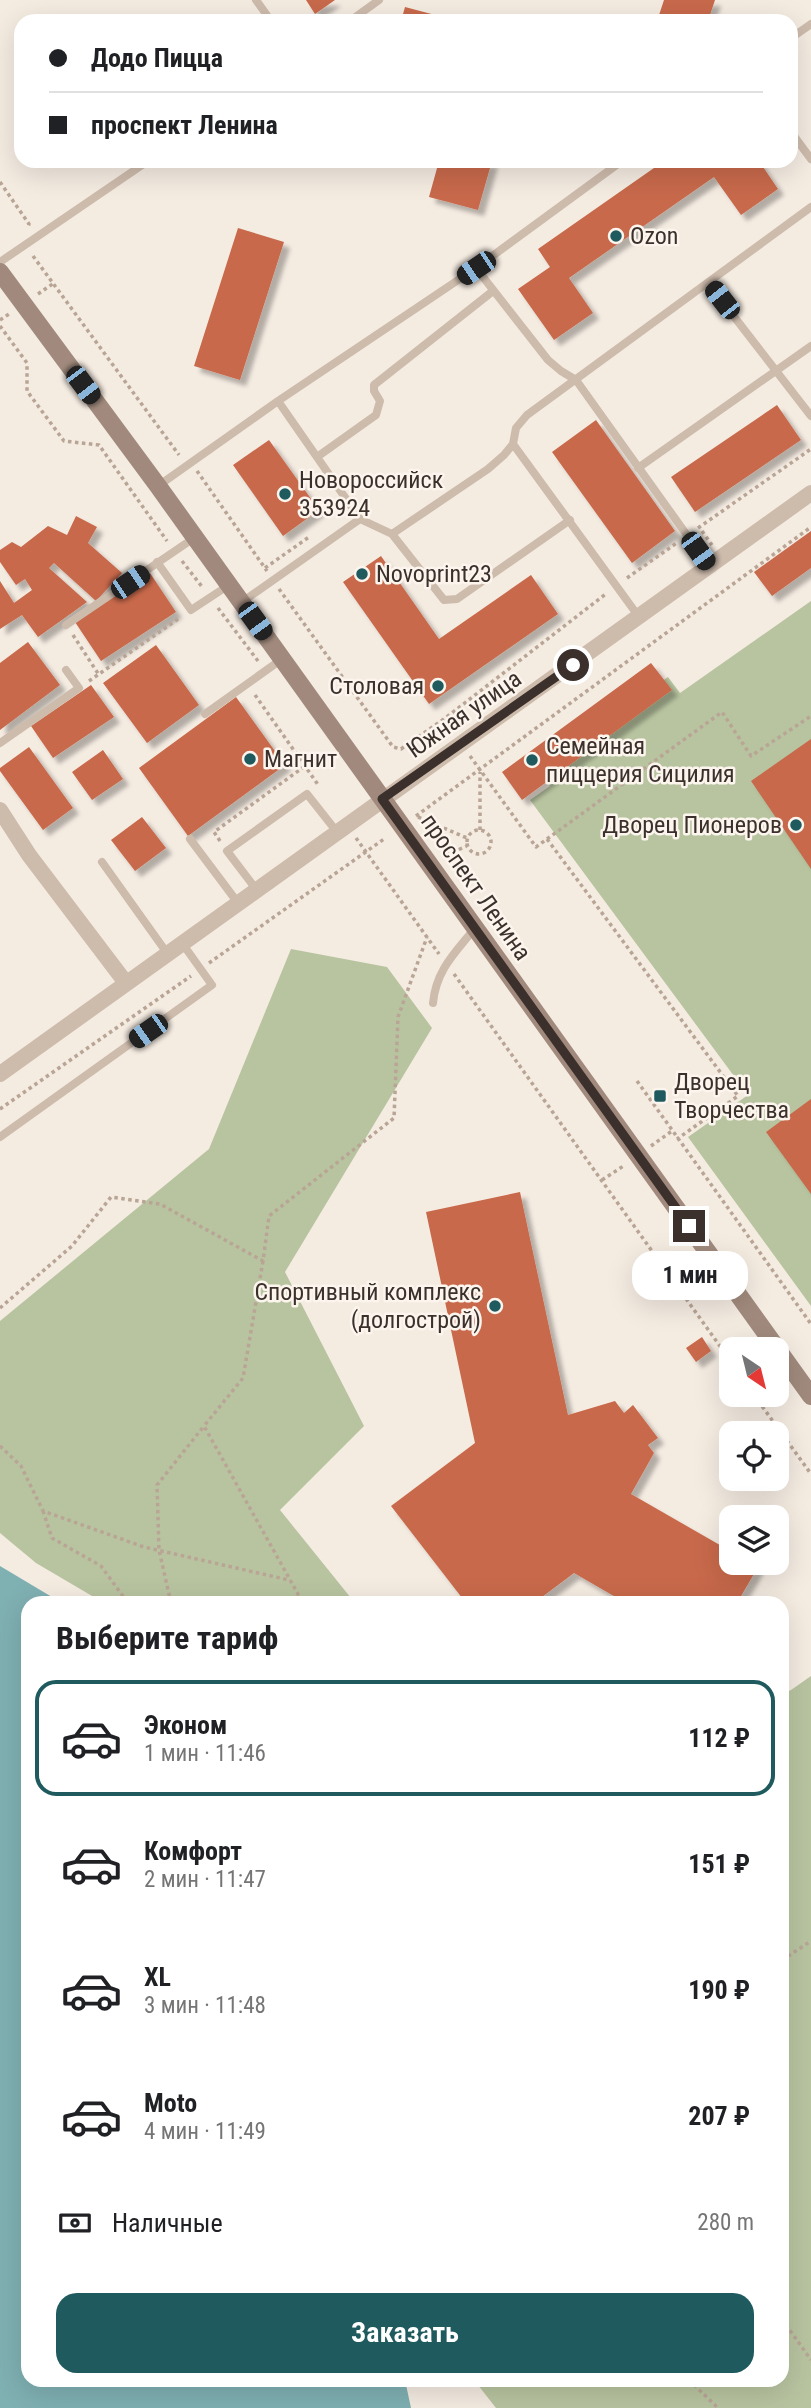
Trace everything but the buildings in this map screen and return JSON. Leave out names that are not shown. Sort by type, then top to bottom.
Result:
[{"type":"street","name":"проспект Ленина","points":[[0,272],[242,602],[811,1396]]},
{"type":"street","name":"Южная улица","points":[[2,1068],[462,745],[811,494]]},
{"type":"street","points":[[0,810],[29,855],[126,983]]},
{"type":"lane","points":[[360,14],[380,0]]},
{"type":"lane","points":[[798,141],[811,159]]},
{"type":"lane","points":[[0,262],[138,168]]},
{"type":"lane","points":[[158,486],[278,401],[476,268],[612,168]]},
{"type":"lane","points":[[392,534],[488,469],[513,444],[516,428],[527,415],[811,207]]},
{"type":"lane","points":[[476,268],[548,360],[576,380],[709,566]]},
{"type":"lane","points":[[708,283],[811,416]]},
{"type":"lane","points":[[317,457],[376,415],[380,401],[374,385],[493,290]]},
{"type":"lane","points":[[638,468],[811,346]]},
{"type":"lane","points":[[278,401],[360,519],[392,534],[438,596],[444,600],[450,601],[570,520]]},
{"type":"lane","points":[[513,444],[639,617]]},
{"type":"lane","points":[[242,602],[360,519]]},
{"type":"lane","points":[[66,625],[195,537]]},
{"type":"lane","points":[[158,562],[191,610],[229,585]]},
{"type":"lane","points":[[205,714],[282,659]]},
{"type":"lane","points":[[0,743],[79,688],[66,670]]},
{"type":"lane","points":[[256,890],[227,851],[307,794],[337,832]]},
{"type":"lane","points":[[190,839],[238,903]]},
{"type":"lane","points":[[102,862],[167,953]]},
{"type":"lane","points":[[433,1003],[435,985],[447,964],[475,928]]},
{"type":"lane","points":[[0,1137],[212,985],[181,943]]},
{"type":"path","points":[[0,182],[29,224],[24,245],[189,463],[264,568]]},
{"type":"path","points":[[0,326],[27,363],[27,391],[64,441],[99,445],[174,551],[265,671]]},
{"type":"path","points":[[467,838],[416,816],[811,527]]},
{"type":"path","points":[[273,581],[393,747],[401,749],[444,719]]},
{"type":"path","points":[[79,688],[191,610]]},
{"type":"path","points":[[66,625],[99,674]]},
{"type":"path","points":[[214,832],[306,768],[254,694],[245,700]]},
{"type":"path","points":[[480,769],[536,847],[722,712],[751,755],[811,716]]},
{"type":"path","points":[[480,769],[480,830]]},
{"type":"path","points":[[480,830],[490,836],[490,848],[484,853],[476,854],[467,846],[467,838],[472,832],[480,830]]},
{"type":"path","points":[[547,839],[737,1096],[677,1139]]},
{"type":"path","points":[[446,855],[467,846]]},
{"type":"path","points":[[366,852],[719,1345]]},
{"type":"path","points":[[169,1596],[159,1550],[157,1485],[243,1378],[264,1261],[269,1216],[394,1118],[398,1017],[427,937]]},
{"type":"path","points":[[636,1081],[811,1324]]},
{"type":"path","points":[[0,1307],[72,1246],[111,1197],[160,1204],[264,1261]]},
{"type":"path","points":[[763,1407],[811,1474]]},
{"type":"path","points":[[204,1426],[299,1596]]},
{"type":"path","points":[[0,1446],[21,1466],[43,1511],[52,1538],[101,1566],[123,1596]]},
{"type":"path","points":[[43,1511],[159,1550],[289,1580]]},
{"type":"path","points":[[789,1955],[811,1941]]},
{"type":"path","points":[[789,2329],[811,2360]]},
{"type":"path","points":[[696,2387],[718,2408]]},
{"type":"green space","points":[[811,601],[811,1306],[688,1137],[748,1095],[530,800],[550,786],[539,770],[668,677],[680,693]]},
{"type":"green space","points":[[291,949],[387,967],[432,1028],[285,1272],[364,1426],[280,1510],[349,1596],[92,1596],[36,1563],[0,1533],[0,1321],[209,1149]]},
{"type":"green space","points":[[811,1676],[811,2408],[496,2408],[480,2387],[789,2387],[791,1690]]},
{"type":"water","points":[[0,1566],[50,1596],[21,1596],[21,2387],[406,2387],[411,2408],[0,2408]]},
{"type":"place","name":"Ozon","points":[[616,236]]},
{"type":"place","name":"Новороссийск 353924","points":[[285,494]]},
{"type":"place","name":"Novoprint23","points":[[362,574]]},
{"type":"place","name":"Столовая","points":[[438,686]]},
{"type":"place","name":"Магнит","points":[[250,759]]},
{"type":"place","name":"Семейная пиццерия Сицилия","points":[[532,760]]},
{"type":"place","name":"Дворец Пионеров","points":[[796,825]]},
{"type":"place","name":"Дворец Творчества","points":[[660,1096]]},
{"type":"place","name":"Спортивный комплекс (долгострой)","points":[[495,1306]]},
{"type":"route","points":[[573,665],[382,799],[689,1226]]}]
